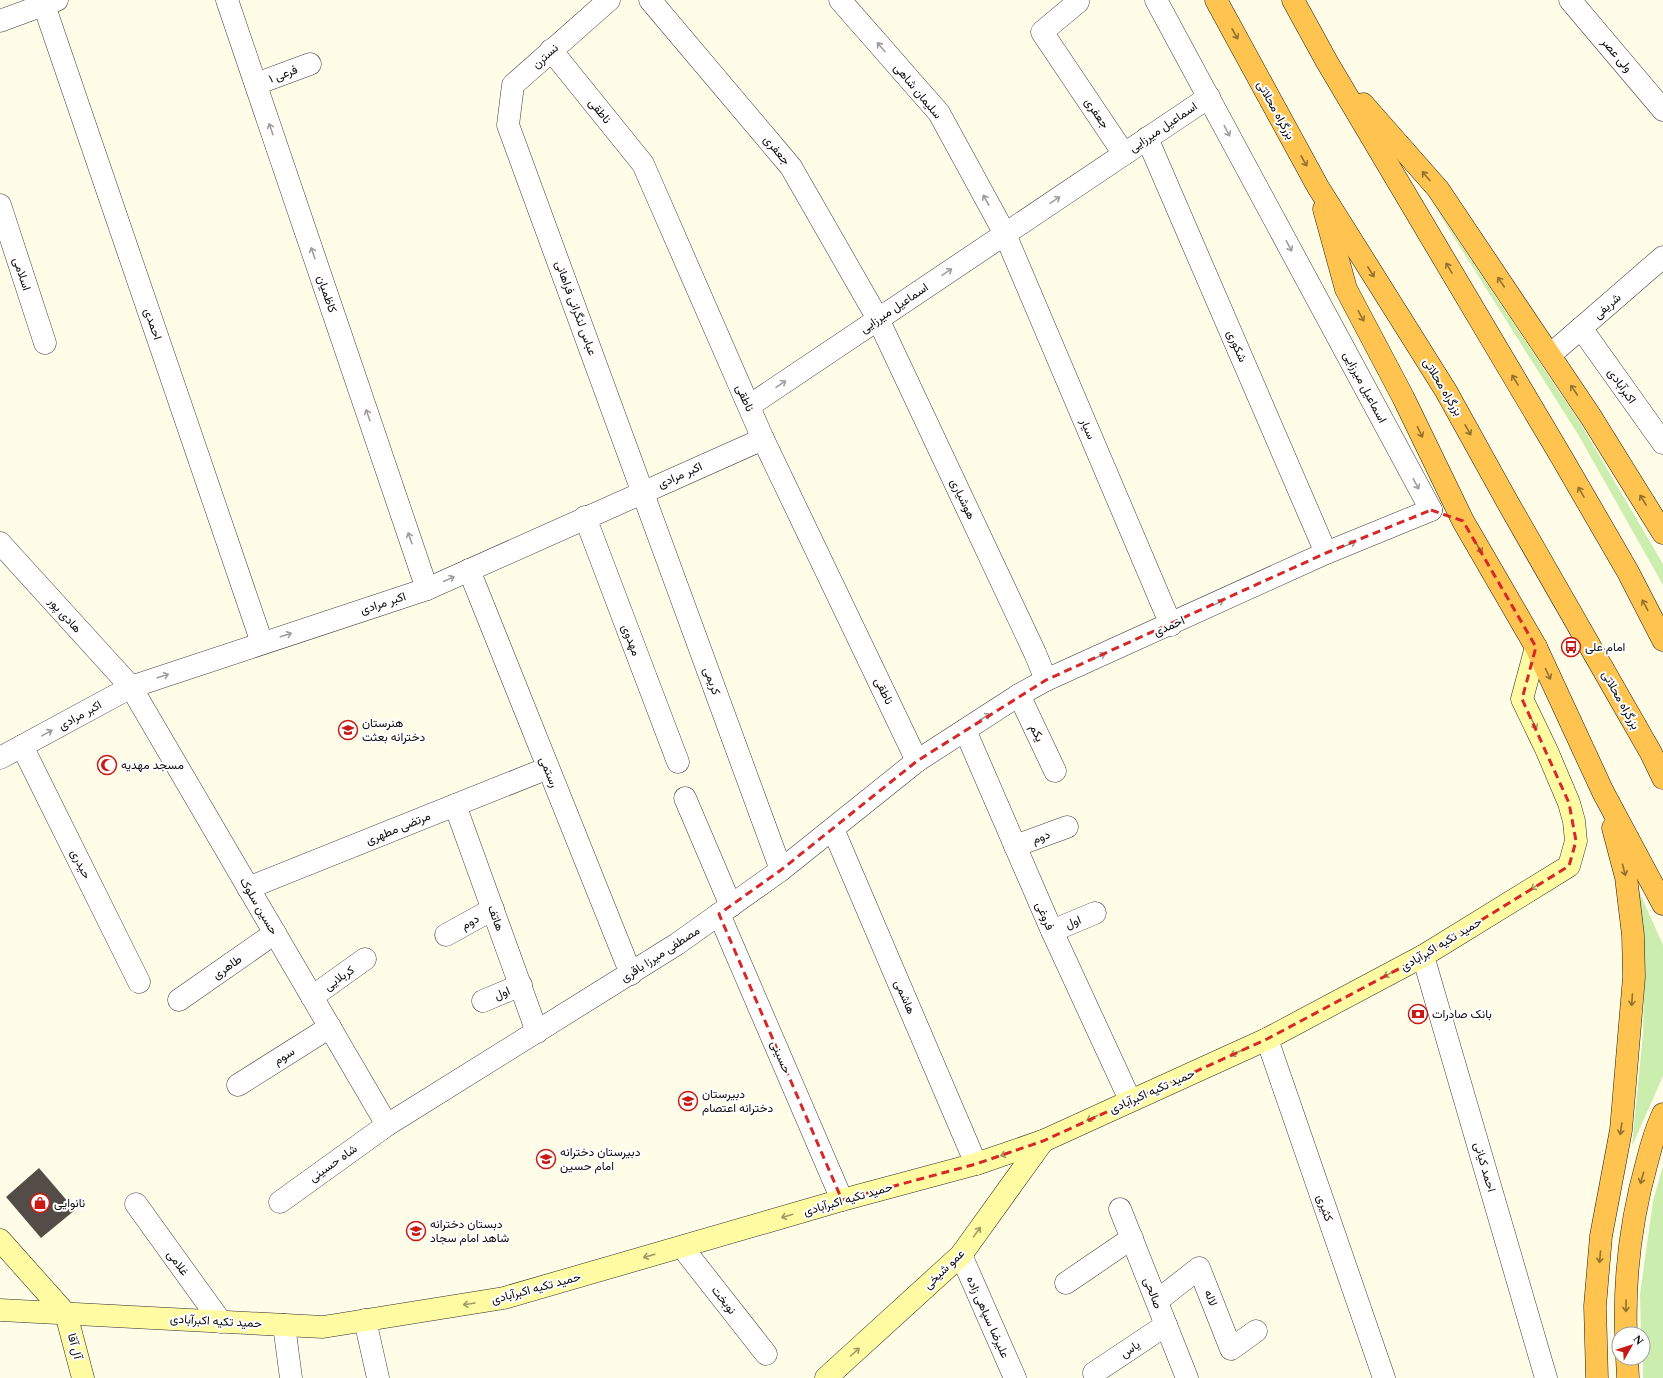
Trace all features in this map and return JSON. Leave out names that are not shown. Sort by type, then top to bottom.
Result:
[{"type":"highway","name":"بزرگراه محلاتی","points":[[1216,0],[1318,187],[1446,391],[1508,503],[1651,753],[1663,778]]},
{"type":"highway","points":[[1293,0],[1327,62],[1628,572],[1663,640]]},
{"type":"highway","points":[[1327,62],[1438,189],[1591,417],[1663,534]]},
{"type":"highway","points":[[1318,187],[1346,289],[1403,397],[1463,521],[1536,647],[1603,792],[1663,904]]},
{"type":"highway","points":[[1597,1378],[1595,1306],[1601,1244],[1621,1130],[1634,977],[1633,934],[1626,878],[1603,792]]},
{"type":"highway","points":[[1626,1326],[1625,1307],[1628,1250],[1640,1186],[1657,1127],[1663,1114]]},
{"type":"highway","points":[[1627,1366],[1628,1378]]},
{"type":"main road","name":"حمید تکیه اکبرآبادی","points":[[0,1310],[323,1327],[504,1298],[842,1200],[976,1164],[1043,1141],[1130,1100],[1267,1039],[1423,956],[1569,866],[1576,841],[1574,821],[1569,803],[1547,751],[1522,699],[1536,647]]},
{"type":"main road","name":"عمو شیخی","points":[[826,1378],[961,1255],[1043,1141]]},
{"type":"main road","points":[[0,1240],[66,1314]]},
{"type":"main road","name":"آل آقا","points":[[66,1314],[83,1378]]},
{"type":"street","name":"کاظمیان","points":[[227,0],[427,589]]},
{"type":"street","name":"نسترن","points":[[508,126],[513,85],[609,0]]},
{"type":"street","name":"جعفری","points":[[650,0],[791,167],[878,319]]},
{"type":"street","name":"سلیمان شاهی","points":[[840,0],[939,113],[1005,234]]},
{"type":"street","points":[[1156,0],[1209,97]]},
{"type":"street","name":"ولی عصر","points":[[1570,0],[1663,110]]},
{"type":"street","name":"جعفری","points":[[1077,1],[1042,32],[1124,154]]},
{"type":"street","points":[[11,12],[51,2]]},
{"type":"street","name":"احمدی","points":[[51,2],[262,644]]},
{"type":"street","name":"ناطقی","points":[[551,50],[643,164],[763,439],[917,761]]},
{"type":"street","name":"فرعی ۱","points":[[256,84],[310,64]]},
{"type":"street","name":"اسماعیل میرزایی","points":[[749,406],[1209,97],[1431,510]]},
{"type":"street","name":"عباس لنگرانی فراهانی","points":[[508,126],[643,491]]},
{"type":"street","name":"شکوری","points":[[1147,138],[1326,553]]},
{"type":"street","name":"اسلامی","points":[[0,205],[45,343]]},
{"type":"street","name":"سیار","points":[[1005,234],[1171,625]]},
{"type":"street","name":"شریفی","points":[[1550,355],[1663,258]]},
{"type":"street","name":"هوشیاری","points":[[878,319],[1026,632],[1046,680]]},
{"type":"street","name":"اکبرآبادی","points":[[1581,328],[1663,443]]},
{"type":"street","name":"اکبر مرادی","points":[[0,758],[131,687],[427,589],[643,491],[763,439]]},
{"type":"street","name":"کریمی","points":[[643,491],[781,870]]},
{"type":"street","points":[[1431,510],[1463,521]]},
{"type":"street","name":"احمدی","points":[[917,761],[1019,695],[1046,680],[1171,625],[1326,553],[1431,510]]},
{"type":"street","name":"مهدوی","points":[[585,518],[678,762]]},
{"type":"street","name":"هادی پور","points":[[0,543],[131,687]]},
{"type":"street","name":"رستمی","points":[[469,570],[630,974]]},
{"type":"street","name":"حسین سلوک","points":[[131,687],[387,1125]]},
{"type":"street","name":"یکم","points":[[1019,695],[1055,770]]},
{"type":"street","name":"فروغی","points":[[965,730],[1052,931],[1130,1100]]},
{"type":"street","name":"حیدری","points":[[22,746],[139,982]]},
{"type":"street","name":"مصطفی میرزا باقری","points":[[387,1125],[678,944],[781,870],[917,761]]},
{"type":"street","name":"مرتضی مطهری","points":[[248,888],[548,768]]},
{"type":"street","points":[[685,798],[725,910]]},
{"type":"street","name":"هاتف","points":[[455,805],[537,1032]]},
{"type":"street","name":"دوم","points":[[1015,846],[1067,827]]},
{"type":"street","name":"هاشمی","points":[[833,829],[976,1164]]},
{"type":"street","name":"دوم","points":[[446,935],[493,909]]},
{"type":"street","name":"حسینی","points":[[725,910],[842,1200]]},
{"type":"street","name":"اول","points":[[1052,931],[1095,913]]},
{"type":"street","name":"طاهری","points":[[179,1000],[275,933]]},
{"type":"street","name":"احمد کیانی","points":[[1423,956],[1546,1378]]},
{"type":"street","name":"کربلایی","points":[[312,997],[365,959]]},
{"type":"street","name":"اول","points":[[483,1001],[521,985]]},
{"type":"street","name":"سوم","points":[[238,1084],[330,1027]]},
{"type":"street","name":"کثیری","points":[[1267,1039],[1384,1378]]},
{"type":"street","name":"شاه حسینی","points":[[280,1202],[387,1125]]},
{"type":"street","name":"غلامی","points":[[136,1204],[221,1322]]},
{"type":"street","name":"صالحی","points":[[1120,1209],[1187,1378]]},
{"type":"street","points":[[1066,1284],[1132,1238]]},
{"type":"street","name":"نوبخت","points":[[682,1247],[766,1354]]},
{"type":"street","name":"علیرضا سپاهی زاده","points":[[961,1255],[1015,1378]]},
{"type":"street","name":"لاله","points":[[1157,1301],[1199,1268],[1231,1349],[1256,1331]]},
{"type":"street","points":[[365,1320],[378,1378]]},
{"type":"street","points":[[284,1325],[291,1378]]},
{"type":"street","name":"یاس","points":[[1094,1373],[1166,1325]]},
{"type":"highlighted area","points":[[1431,510],[1463,521],[1536,647],[1522,699],[1569,803],[1576,841],[1569,866],[1423,956],[1267,1039],[1043,1141],[976,1164],[842,1200],[719,914],[781,870],[917,761],[1046,680],[1326,553]]},
{"type":"green space","points":[[1426,193],[1580,423],[1663,564],[1663,585],[1579,436]]},
{"type":"green space","points":[[1637,887],[1663,945],[1663,1076],[1632,1146],[1643,1034],[1645,965]]},
{"type":"green space","points":[[1663,1166],[1663,1378],[1643,1378],[1643,1366],[1651,1366],[1651,1326],[1641,1326],[1640,1295],[1653,1201]]},
{"type":"building","name":"نانوایی","points":[[39,1168],[75,1210],[41,1238],[6,1197]]},
{"type":"place","name":"امام علی","points":[[1571,647]]},
{"type":"place","name":"هنرستان دخترانه بعثت","points":[[348,730]]},
{"type":"place","name":"مسجد مهدیه","points":[[107,765]]},
{"type":"place","name":"بانک صادرات","points":[[1418,1014]]},
{"type":"place","name":"دبیرستان دخترانه اعتصام","points":[[688,1101]]},
{"type":"place","name":"دبیرستان دخترانه امام حسین","points":[[546,1159]]},
{"type":"place","name":"نانوایی","points":[[40,1203]]},
{"type":"place","name":"دبستان دخترانه شاهد امام سجاد","points":[[416,1231]]}]
